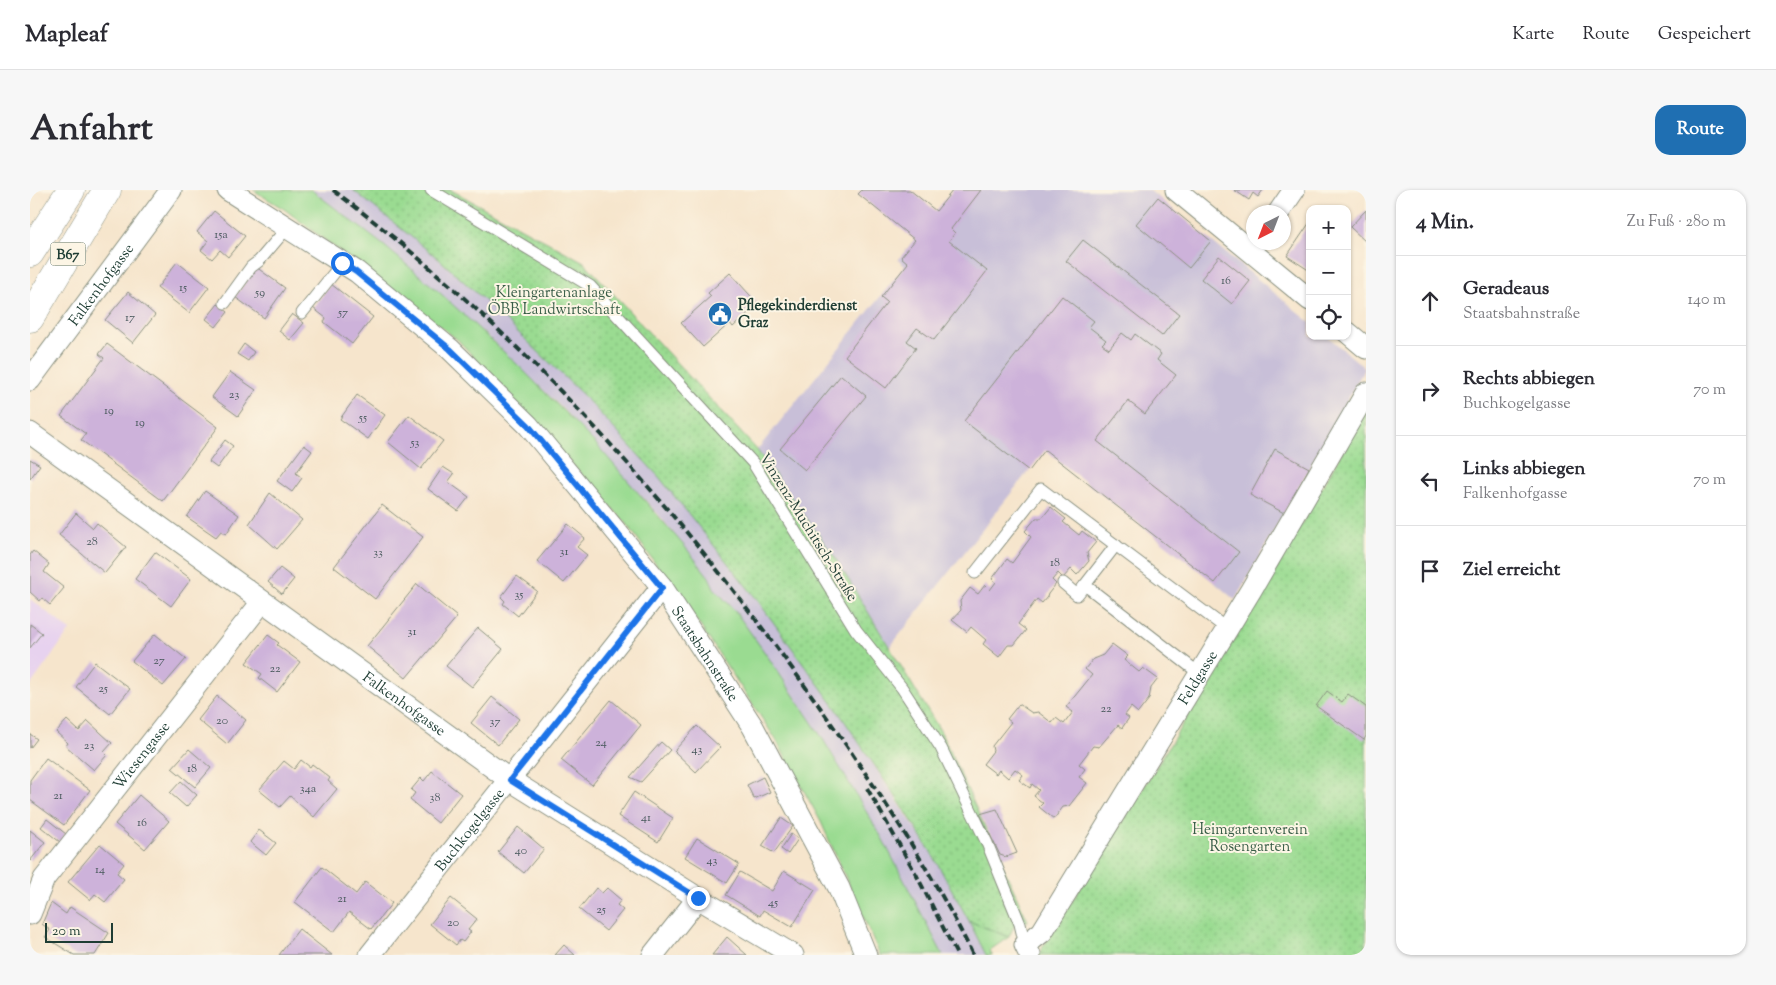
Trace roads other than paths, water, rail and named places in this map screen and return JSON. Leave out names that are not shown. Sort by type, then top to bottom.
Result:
[{"type":"main road","name":"B67","points":[[30,253],[71,190]]},
{"type":"main road","name":"B67","points":[[30,318],[107,190]]},
{"type":"street","name":"Falkenhofgasse","points":[[30,380],[172,190]]},
{"type":"street","name":"Staatsbahnstraße","points":[[228,190],[356,272],[450,349],[528,425],[662,588],[753,727],[839,888],[866,955]]},
{"type":"street","points":[[1176,190],[1246,241]]},
{"type":"street","points":[[1284,205],[1294,190]]},
{"type":"street","points":[[1258,250],[1306,296]]},
{"type":"street","points":[[1351,335],[1366,348]]},
{"type":"street","name":"Feldgasse","points":[[1027,950],[1042,932],[1200,674],[1366,393]]},
{"type":"street","name":"Falkenhofgasse","points":[[30,433],[510,780],[793,955]]},
{"type":"street","name":"Buchkogelgasse","points":[[370,955],[662,588]]},
{"type":"street","name":"Wiesengasse","points":[[30,914],[44,879],[262,602]]},
{"type":"street","points":[[652,955],[698,898]]},
{"type":"lane","name":"Vinzenz-Muchitsch-Straße","points":[[431,190],[590,286],[753,462],[856,630],[902,688],[941,748],[987,843],[1020,924],[1027,950]]},
{"type":"lane","points":[[225,303],[251,267],[259,261],[287,228]]},
{"type":"lane","points":[[302,313],[342,263]]},
{"type":"lane","points":[[975,573],[1041,490],[1227,629]]},
{"type":"lane","points":[[1063,583],[1077,595],[1116,545]]},
{"type":"lane","points":[[1085,584],[1200,674]]},
{"type":"railway","points":[[333,190],[403,245],[535,365],[655,495],[767,634],[840,736],[881,797],[939,890],[973,955]]},
{"type":"railway","points":[[867,788],[916,874],[957,955]]},
{"type":"place","name":"Pflegekinderdienst Graz","points":[[720,314]]},
{"type":"park label","name":"Kleingartenanlage ÖBB Landwirtschaft","points":[[554,300]]},
{"type":"park label","name":"Heimgartenverein Rosengarten","points":[[1250,838]]}]
